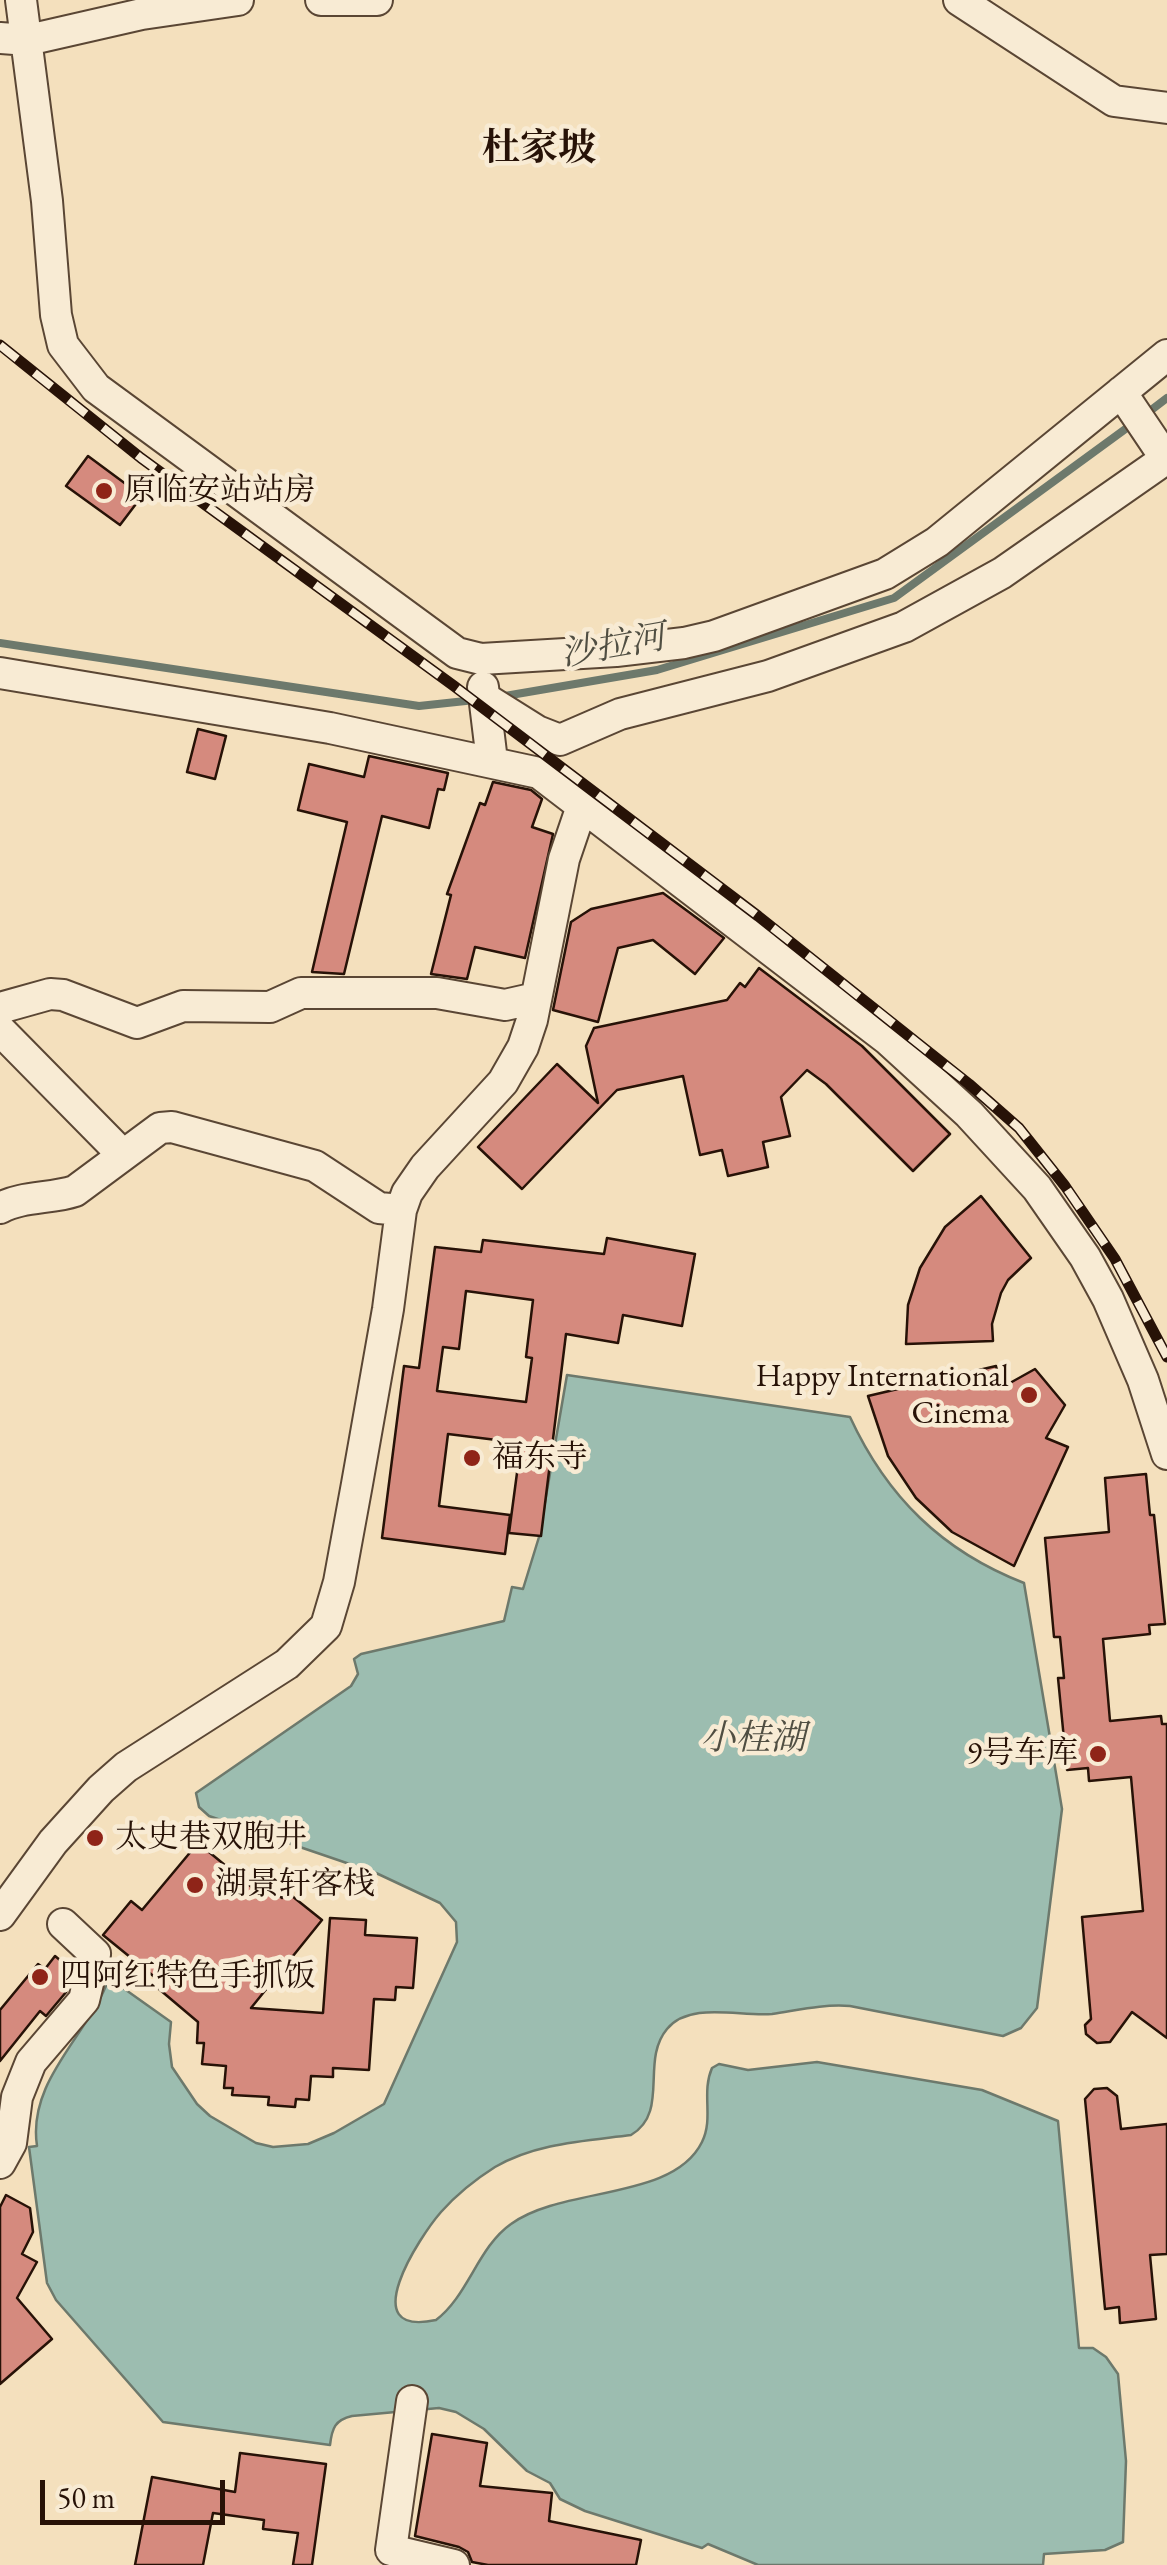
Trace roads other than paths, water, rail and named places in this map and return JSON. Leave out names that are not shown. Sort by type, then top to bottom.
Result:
[{"type":"street","points":[[21,0],[14,39],[47,201],[56,315],[63,345],[71,359],[96,388],[457,653],[537,732],[560,740],[620,714],[768,676],[904,627],[1002,573],[1164,455],[1124,397]]},
{"type":"street","points":[[14,39],[238,0]]},
{"type":"street","points":[[321,0],[377,0]]},
{"type":"street","points":[[959,0],[1114,100],[1167,108]]},
{"type":"street","points":[[483,679],[616,651],[714,636],[885,574],[936,542],[1124,397],[1167,354]]},
{"type":"street","points":[[0,673],[330,728],[492,749],[540,773],[887,1039],[942,1087],[999,1146],[1046,1200],[1108,1299],[1143,1380],[1167,1454]]},
{"type":"street","points":[[483,679],[492,749]]},
{"type":"street","points":[[0,1915],[53,1842],[101,1789],[162,1743],[287,1664],[326,1626],[339,1582],[407,1193],[425,1166],[514,1066],[532,1020],[564,860],[582,806]]},
{"type":"street","points":[[0,1008],[50,994],[63,995],[137,1023],[183,1006],[270,1007],[301,993],[437,993],[505,1005],[536,998]]},
{"type":"street","points":[[0,1030],[123,1156]]},
{"type":"street","points":[[0,1208],[13,1202],[75,1192],[160,1128],[172,1127],[315,1166],[379,1208],[402,1210]]},
{"type":"street","points":[[0,2163],[11,2143],[17,2097],[30,2062],[84,2000],[95,1954],[63,1924]]},
{"type":"street","points":[[412,2402],[391,2550],[454,2565]]},
{"type":"water","name":"小桂湖","points":[[567,1375],[850,1417],[881,1472],[920,1518],[967,1555],[1024,1583],[1062,1809],[1037,2008],[1021,2028],[1003,2036],[850,2006],[772,2014],[702,2013],[677,2020],[659,2042],[652,2100],[643,2125],[631,2135],[561,2144],[527,2153],[495,2167],[474,2182],[441,2212],[408,2261],[396,2300],[399,2314],[412,2322],[436,2320],[457,2298],[490,2245],[511,2224],[533,2212],[643,2184],[688,2161],[705,2133],[709,2077],[712,2068],[719,2064],[748,2070],[817,2062],[982,2090],[1058,2121],[1079,2348],[1093,2348],[1106,2357],[1118,2374],[1126,2461],[1123,2542],[1105,2550],[1044,2554],[1043,2565],[758,2565],[708,2544],[702,2548],[585,2511],[560,2499],[550,2483],[527,2471],[484,2429],[456,2412],[439,2408],[352,2416],[335,2426],[330,2445],[163,2422],[56,2300],[47,2283],[29,2147],[37,2146],[36,2122],[50,2079],[109,1978],[171,2022],[172,2067],[197,2104],[256,2143],[273,2147],[308,2144],[384,2104],[457,1942],[456,1922],[440,1903],[376,1873],[209,1816],[199,1807],[196,1793],[351,1686],[358,1674],[354,1659],[361,1654],[504,1621],[512,1587],[523,1589],[539,1537]]},
{"type":"waterway","name":"沙拉河","points":[[1146,414],[1167,398]]},
{"type":"waterway","name":"沙拉河","points":[[499,697],[657,670],[894,598],[1135,422]]},
{"type":"waterway","name":"沙拉河","points":[[0,643],[419,706],[475,700]]},
{"type":"railway","points":[[0,345],[141,458],[454,686],[758,916],[969,1084],[1019,1128],[1065,1186],[1115,1259],[1167,1357]]},
{"type":"place","name":"原临安站站房","points":[[104,491]]},
{"type":"place","name":"Happy International Cinema","points":[[1029,1395]]},
{"type":"place","name":"福东寺","points":[[472,1458]]},
{"type":"place","name":"9号车库","points":[[1098,1754]]},
{"type":"place","name":"太史巷双胞井","points":[[95,1838]]},
{"type":"place","name":"湖景轩客栈","points":[[195,1885]]},
{"type":"place","name":"四阿红特色手抓饭","points":[[40,1977]]},
{"type":"district","name":"杜家坡","points":[[539,150]]}]
